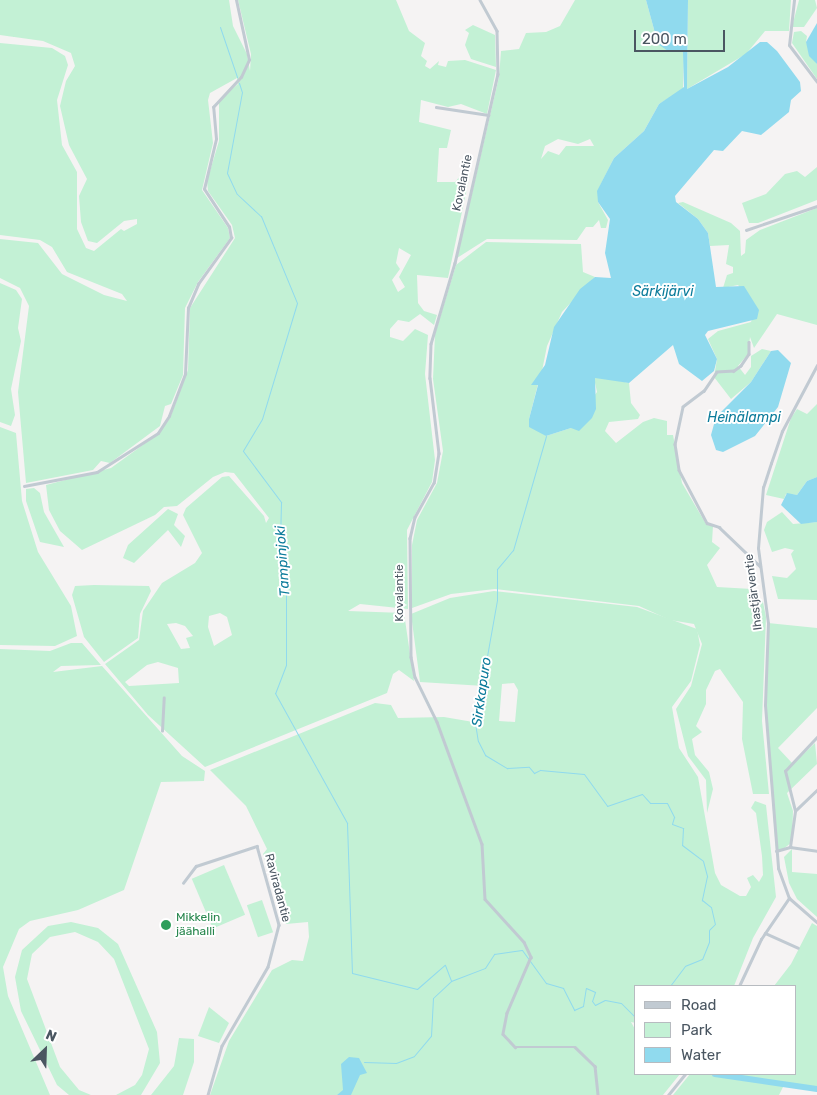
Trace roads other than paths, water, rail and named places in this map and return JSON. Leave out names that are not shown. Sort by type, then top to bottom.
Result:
[{"type":"street","points":[[24,486],[97,472],[158,432],[169,416],[185,374],[188,308],[198,284],[231,238],[229,227],[204,189],[216,139],[213,107],[241,77],[249,60],[236,0]]},
{"type":"street","name":"Kovalantie","points":[[480,0],[497,31],[498,74],[455,262],[431,344],[430,378],[439,453],[434,482],[415,517],[410,538],[409,638],[415,677],[440,730],[482,844],[485,899],[524,942],[531,957],[507,1013],[503,1034],[515,1047],[575,1047],[595,1066],[598,1095]]},
{"type":"street","points":[[794,0],[789,45],[817,82]]},
{"type":"street","points":[[436,107],[488,115]]},
{"type":"street","points":[[746,230],[817,206]]},
{"type":"street","points":[[749,342],[749,354],[741,366],[734,371],[717,372],[704,391],[683,407],[675,444],[679,470],[707,523],[719,528],[760,566]]},
{"type":"street","name":"Ihastjärventie","points":[[789,898],[779,875],[776,851],[765,705],[768,623],[758,548],[763,487],[782,431],[817,365]]},
{"type":"street","points":[[162,731],[164,698]]},
{"type":"street","points":[[790,847],[795,811],[785,771],[817,737]]},
{"type":"street","points":[[795,811],[817,790]]},
{"type":"street","name":"Raviradantie","points":[[183,883],[196,866],[257,846],[279,925],[268,967],[222,1046],[208,1095]]},
{"type":"street","points":[[776,851],[790,847],[817,851]]},
{"type":"street","points":[[739,985],[764,933],[789,898],[817,922]]},
{"type":"street","points":[[764,933],[798,948]]},
{"type":"street","points":[[668,1095],[684,1075]]},
{"type":"water","name":"Särkijärvi","points":[[646,0],[688,0],[687,89],[728,67],[760,42],[767,42],[777,51],[800,82],[801,91],[791,100],[789,112],[761,135],[742,131],[723,151],[714,150],[675,196],[676,202],[698,219],[708,233],[716,287],[744,286],[759,310],[757,319],[708,331],[705,335],[717,359],[714,371],[702,381],[679,364],[673,345],[629,383],[595,378],[596,409],[592,418],[579,431],[571,428],[546,436],[529,427],[529,419],[538,385],[531,385],[545,365],[554,327],[580,289],[595,277],[611,278],[605,253],[610,219],[598,202],[597,191],[614,158],[644,131],[659,104],[684,87],[683,52],[668,51],[658,44]]},
{"type":"water","points":[[817,23],[817,64],[809,56],[806,42]]},
{"type":"water","name":"Heinälampi","points":[[778,350],[791,363],[778,407],[755,436],[723,452],[716,450],[711,435],[716,417],[751,382],[771,351]]},
{"type":"water","points":[[817,477],[817,522],[801,524],[781,505],[787,493],[797,495],[807,481]]},
{"type":"water","points":[[349,1057],[359,1058],[367,1073],[360,1075],[351,1095],[337,1095],[343,1090],[341,1064]]},
{"type":"waterway","name":"Tampinjoki","points":[[220,27],[237,77]]},
{"type":"waterway","name":"Tampinjoki","points":[[239,83],[242,92],[227,173],[237,194],[261,216],[297,303],[262,419],[243,451],[281,502],[280,543],[286,566],[286,665],[275,693],[347,823],[352,973],[417,989],[445,965],[451,981]]},
{"type":"waterway","name":"Sirkkapuro","points":[[546,436],[513,550],[497,569],[497,600],[475,723],[478,741],[485,755],[507,768],[529,767],[534,773],[540,770],[584,774],[607,806],[642,794],[650,803],[667,803],[674,817],[672,824],[683,828],[682,845],[703,861],[707,876],[702,900],[711,907],[715,924],[709,930],[709,942],[702,959],[685,966],[671,985]]},
{"type":"waterway","points":[[364,1062],[396,1063],[414,1056],[431,1036],[433,998],[451,981],[485,968],[494,954],[522,950],[546,983],[563,988],[574,1010],[583,1006],[586,988],[595,992],[592,1001],[595,1005],[605,1000],[621,1003],[634,1016]]},
{"type":"waterway","points":[[722,1075],[817,1089]]},
{"type":"place","name":"Mikkelin jäähalli","points":[[166,925]]}]
